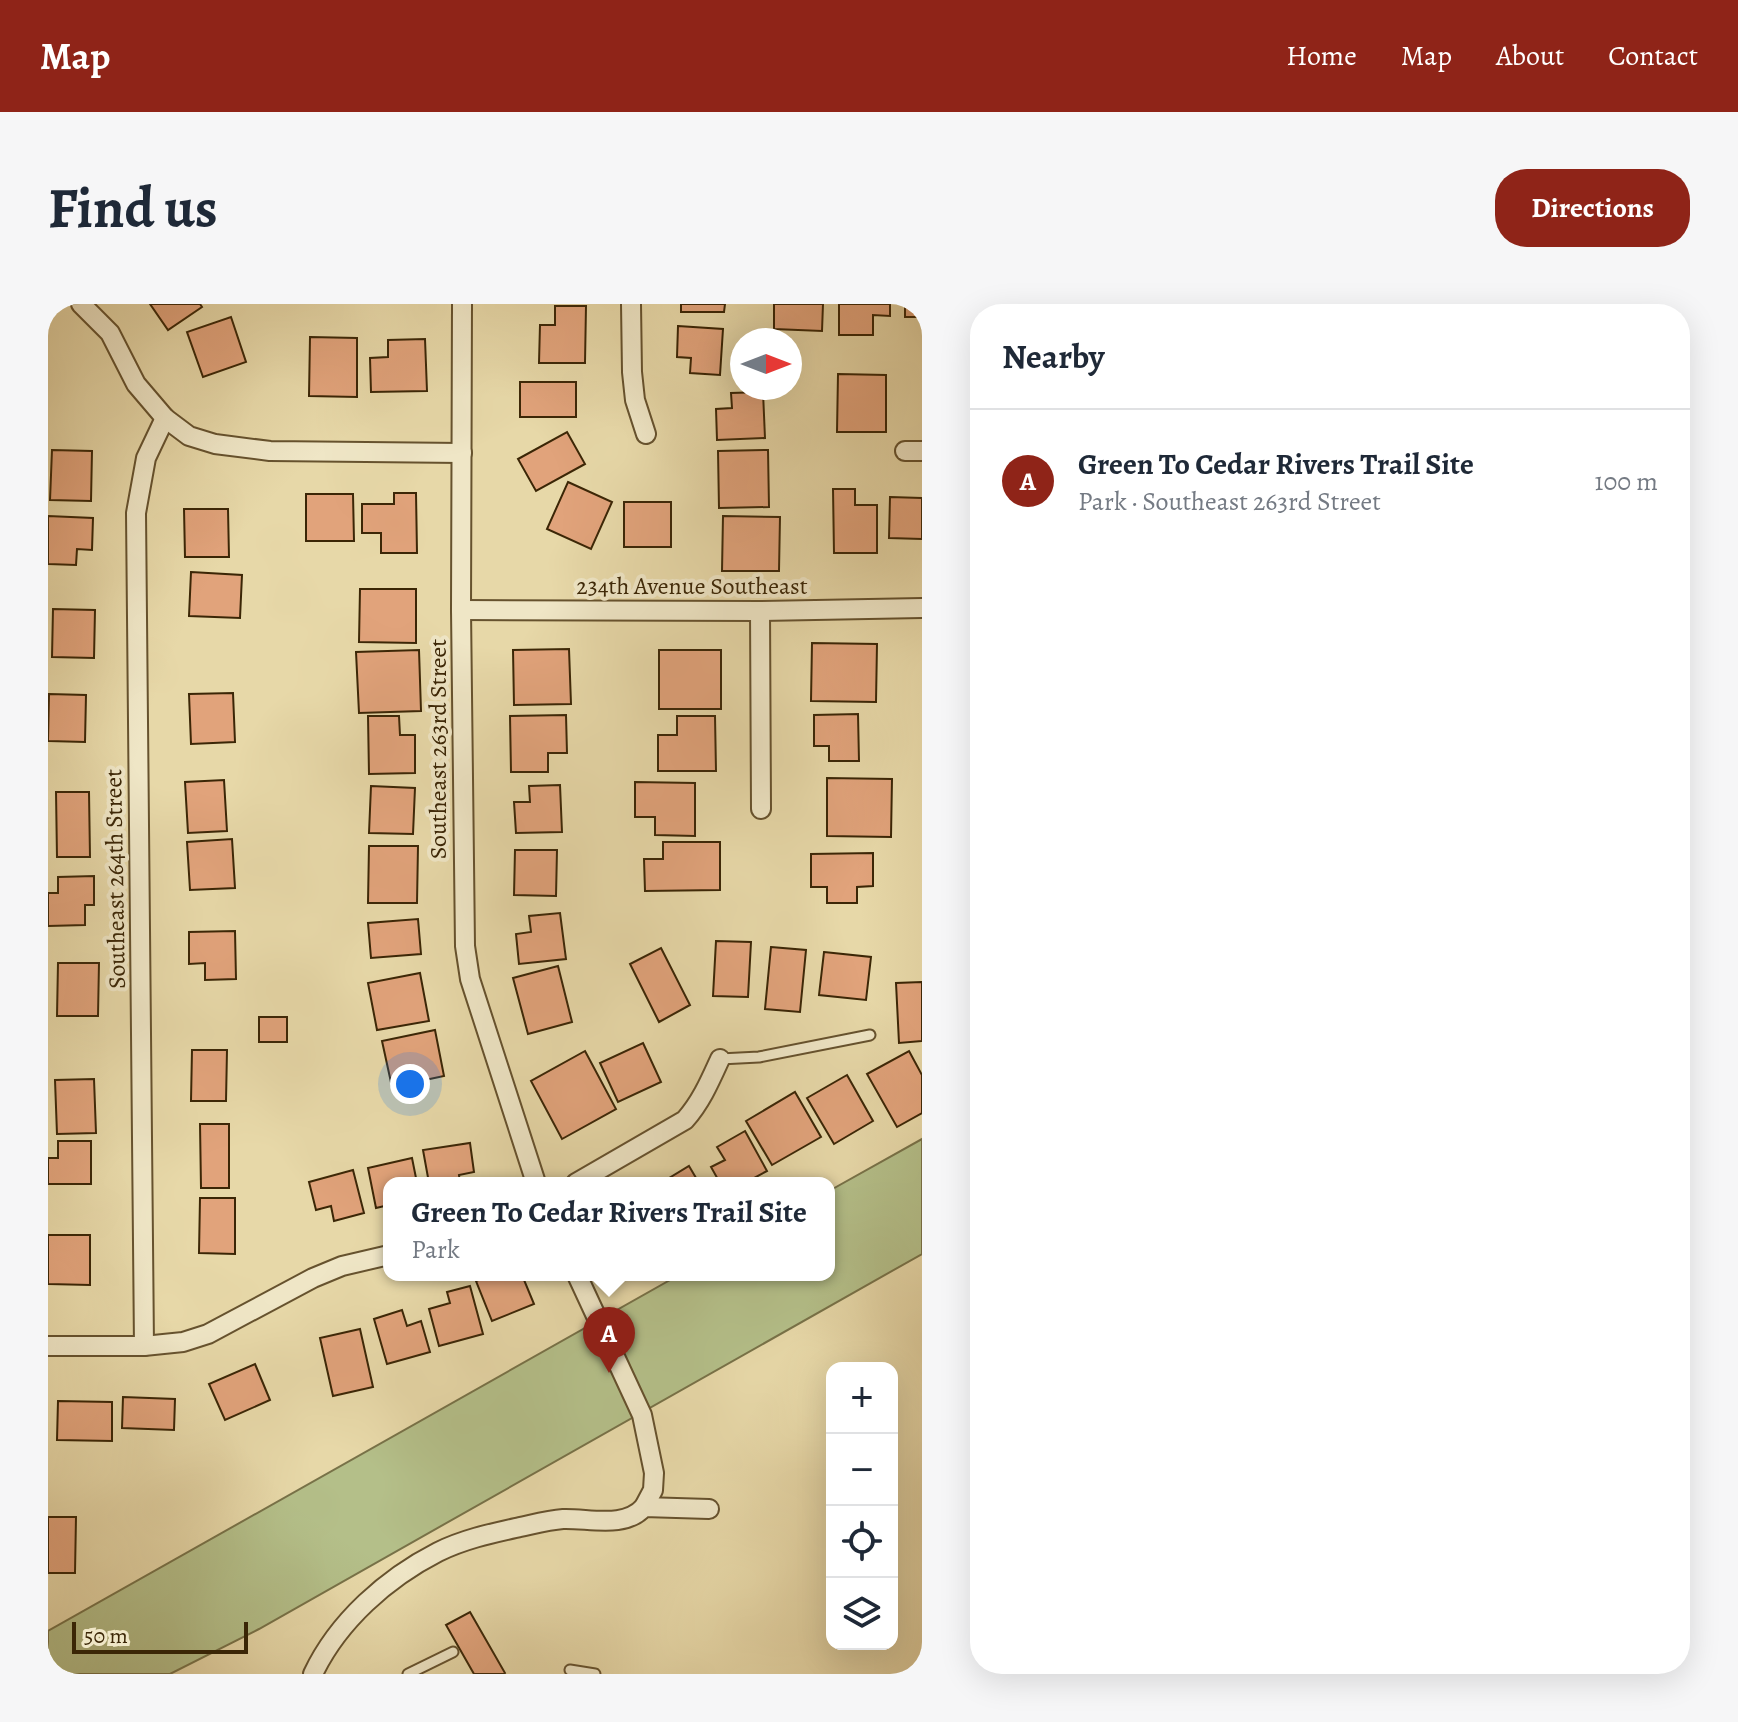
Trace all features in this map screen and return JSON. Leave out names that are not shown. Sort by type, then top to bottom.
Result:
[{"type":"street","points":[[81,304],[110,333],[136,384],[165,418],[189,436],[215,444],[270,451],[462,453]]},
{"type":"street","name":"Southeast 263rd Street","points":[[462,304],[461,610],[465,946],[470,979],[534,1177]]},
{"type":"street","points":[[631,304],[635,400],[646,434]]},
{"type":"street","name":"Southeast 264th Street","points":[[144,1346],[136,513],[146,458],[165,418]]},
{"type":"street","name":"234th Avenue Southeast","points":[[461,610],[922,608]]},
{"type":"street","points":[[760,611],[761,809]]},
{"type":"street","points":[[586,1177],[685,1120],[704,1093],[720,1059]]},
{"type":"street","points":[[48,1346],[144,1346],[183,1342],[208,1334],[313,1278],[342,1266],[383,1256]]},
{"type":"street","points":[[313,1674],[345,1623],[391,1580],[439,1551],[495,1532],[561,1519],[626,1519],[637,1516],[644,1507],[653,1490],[654,1473],[642,1415],[580,1281]]},
{"type":"street","points":[[644,1507],[709,1509]]},
{"type":"lane","points":[[720,1059],[759,1057],[870,1035]]},
{"type":"lane","points":[[408,1674],[453,1652]]},
{"type":"lane","points":[[570,1670],[595,1674]]},
{"type":"green space","points":[[922,1139],[922,1254],[259,1629],[170,1674],[48,1674],[48,1631],[668,1281],[835,1281],[835,1188]]},
{"type":"building","points":[[150,304],[200,304],[202,307],[168,330]]},
{"type":"building","points":[[681,304],[725,304],[724,312],[681,312]]},
{"type":"building","points":[[774,304],[823,304],[822,331],[774,328]]},
{"type":"building","points":[[839,304],[890,304],[890,316],[873,315],[873,335],[839,335]]},
{"type":"building","points":[[905,304],[922,304],[922,317],[905,317]]},
{"type":"building","points":[[555,306],[586,306],[585,363],[539,363],[540,325],[555,325]]},
{"type":"building","points":[[231,317],[246,362],[203,377],[187,332]]},
{"type":"building","points":[[678,326],[723,329],[720,375],[690,373],[691,358],[677,357]]},
{"type":"building","points":[[310,337],[357,338],[357,397],[309,396]]},
{"type":"building","points":[[425,339],[427,391],[371,392],[370,358],[388,357],[388,340]]},
{"type":"building","points":[[838,374],[886,375],[886,432],[837,432]]},
{"type":"building","points":[[520,382],[576,382],[576,417],[520,417]]},
{"type":"building","points":[[731,400],[763,400],[765,438],[717,440],[716,409],[732,408]]},
{"type":"building","points":[[567,432],[585,464],[536,491],[518,459]]},
{"type":"building","points":[[52,450],[92,451],[91,501],[50,500]]},
{"type":"building","points":[[768,450],[769,507],[719,508],[718,451]]},
{"type":"building","points":[[568,482],[612,502],[591,549],[547,529]]},
{"type":"building","points":[[833,489],[855,489],[855,505],[877,505],[877,553],[834,553]]},
{"type":"building","points":[[394,493],[416,493],[417,553],[381,553],[381,533],[362,533],[362,504],[394,504]]},
{"type":"building","points":[[306,494],[353,494],[354,541],[306,541]]},
{"type":"building","points":[[890,497],[922,498],[922,539],[889,538]]},
{"type":"building","points":[[624,502],[671,502],[671,547],[624,547]]},
{"type":"building","points":[[184,509],[228,509],[229,557],[185,557]]},
{"type":"building","points":[[48,516],[93,518],[92,550],[77,549],[76,565],[48,564]]},
{"type":"building","points":[[723,516],[780,517],[779,571],[722,571]]},
{"type":"building","points":[[191,572],[242,575],[240,618],[189,616]]},
{"type":"building","points":[[360,589],[416,589],[416,643],[359,642]]},
{"type":"building","points":[[53,609],[95,610],[94,658],[52,657]]},
{"type":"building","points":[[812,643],[877,644],[876,702],[811,701]]},
{"type":"building","points":[[569,649],[571,704],[514,705],[513,650]]},
{"type":"building","points":[[419,650],[421,711],[359,713],[356,652]]},
{"type":"building","points":[[659,650],[721,650],[721,709],[659,709]]},
{"type":"building","points":[[233,693],[235,742],[191,744],[189,694]]},
{"type":"building","points":[[49,694],[86,695],[85,742],[48,741]]},
{"type":"building","points":[[858,714],[859,761],[829,761],[829,746],[814,746],[814,715]]},
{"type":"building","points":[[566,715],[567,753],[548,753],[548,772],[511,772],[510,716]]},
{"type":"building","points":[[368,716],[399,716],[400,735],[415,735],[415,773],[369,774]]},
{"type":"building","points":[[677,716],[715,716],[716,771],[658,771],[658,735],[677,735]]},
{"type":"building","points":[[827,778],[892,779],[891,837],[827,836]]},
{"type":"building","points":[[224,780],[227,831],[188,833],[185,782]]},
{"type":"building","points":[[635,782],[695,783],[695,836],[655,835],[655,817],[635,817]]},
{"type":"building","points":[[560,785],[562,832],[516,833],[514,802],[530,802],[529,786]]},
{"type":"building","points":[[371,786],[415,788],[413,834],[369,833]]},
{"type":"building","points":[[56,792],[89,792],[90,857],[57,857]]},
{"type":"building","points":[[232,839],[235,888],[190,890],[187,842]]},
{"type":"building","points":[[663,842],[720,842],[720,890],[645,891],[644,859],[663,859]]},
{"type":"building","points":[[369,846],[418,846],[417,903],[368,903]]},
{"type":"building","points":[[515,850],[557,850],[556,896],[514,895]]},
{"type":"building","points":[[873,853],[873,886],[857,887],[857,903],[827,903],[827,887],[811,887],[811,854]]},
{"type":"building","points":[[94,876],[94,905],[85,905],[85,925],[48,926],[48,893],[58,893],[58,877]]},
{"type":"building","points":[[560,913],[566,959],[519,964],[516,934],[531,932],[529,916]]},
{"type":"building","points":[[418,919],[421,954],[371,958],[368,923]]},
{"type":"building","points":[[235,931],[236,979],[205,980],[205,963],[189,964],[189,932]]},
{"type":"building","points":[[716,941],[751,942],[748,997],[713,996]]},
{"type":"building","points":[[771,947],[806,950],[800,1012],[765,1009]]},
{"type":"building","points":[[661,948],[690,1005],[659,1022],[630,964]]},
{"type":"building","points":[[824,952],[871,957],[866,1000],[819,995]]},
{"type":"building","points":[[58,963],[99,963],[98,1016],[57,1016]]},
{"type":"building","points":[[558,966],[572,1022],[528,1034],[513,978]]},
{"type":"building","points":[[420,973],[429,1021],[377,1030],[368,983]]},
{"type":"building","points":[[922,982],[922,1041],[899,1043],[896,983]]},
{"type":"building","points":[[259,1017],[287,1017],[287,1042],[259,1042]]},
{"type":"building","points":[[435,1030],[444,1076],[392,1087],[382,1041]]},
{"type":"building","points":[[643,1043],[661,1082],[618,1102],[600,1063]]},
{"type":"building","points":[[192,1050],[227,1050],[226,1101],[191,1101]]},
{"type":"building","points":[[585,1051],[616,1109],[562,1139],[531,1081]]},
{"type":"building","points":[[909,1051],[922,1075],[922,1113],[897,1127],[867,1074]]},
{"type":"building","points":[[847,1075],[873,1121],[834,1144],[807,1098]]},
{"type":"building","points":[[94,1079],[96,1133],[57,1134],[55,1080]]},
{"type":"building","points":[[795,1092],[821,1137],[772,1165],[746,1121]]},
{"type":"building","points":[[200,1124],[229,1124],[229,1188],[201,1188]]},
{"type":"building","points":[[745,1131],[767,1171],[756,1177],[717,1177],[711,1167],[725,1160],[717,1147]]},
{"type":"building","points":[[58,1141],[91,1141],[91,1184],[48,1184],[48,1158],[58,1158]]},
{"type":"building","points":[[470,1143],[474,1172],[459,1177],[428,1177],[423,1150]]},
{"type":"building","points":[[412,1158],[416,1177],[383,1177],[383,1206],[376,1208],[368,1168]]},
{"type":"building","points":[[689,1166],[695,1177],[671,1177]]},
{"type":"building","points":[[353,1170],[364,1213],[334,1221],[331,1206],[316,1210],[309,1182]]},
{"type":"building","points":[[200,1198],[235,1198],[235,1254],[199,1253]]},
{"type":"building","points":[[48,1235],[90,1235],[90,1285],[48,1284]]},
{"type":"building","points":[[476,1281],[524,1281],[534,1304],[492,1321]]},
{"type":"building","points":[[470,1286],[483,1334],[439,1346],[429,1309],[450,1303],[447,1292]]},
{"type":"building","points":[[402,1310],[407,1326],[421,1321],[430,1352],[387,1364],[374,1319]]},
{"type":"building","points":[[360,1329],[373,1387],[333,1396],[320,1338]]},
{"type":"building","points":[[255,1364],[270,1400],[225,1420],[209,1384]]},
{"type":"building","points":[[123,1397],[175,1399],[174,1430],[122,1428]]},
{"type":"building","points":[[58,1401],[112,1402],[112,1441],[57,1440]]},
{"type":"building","points":[[48,1517],[76,1517],[75,1573],[48,1573]]},
{"type":"building","points":[[470,1612],[504,1674],[474,1674],[446,1625]]},
{"type":"place","name":"Green To Cedar Rivers Trail Site","points":[[609,1373]]}]
